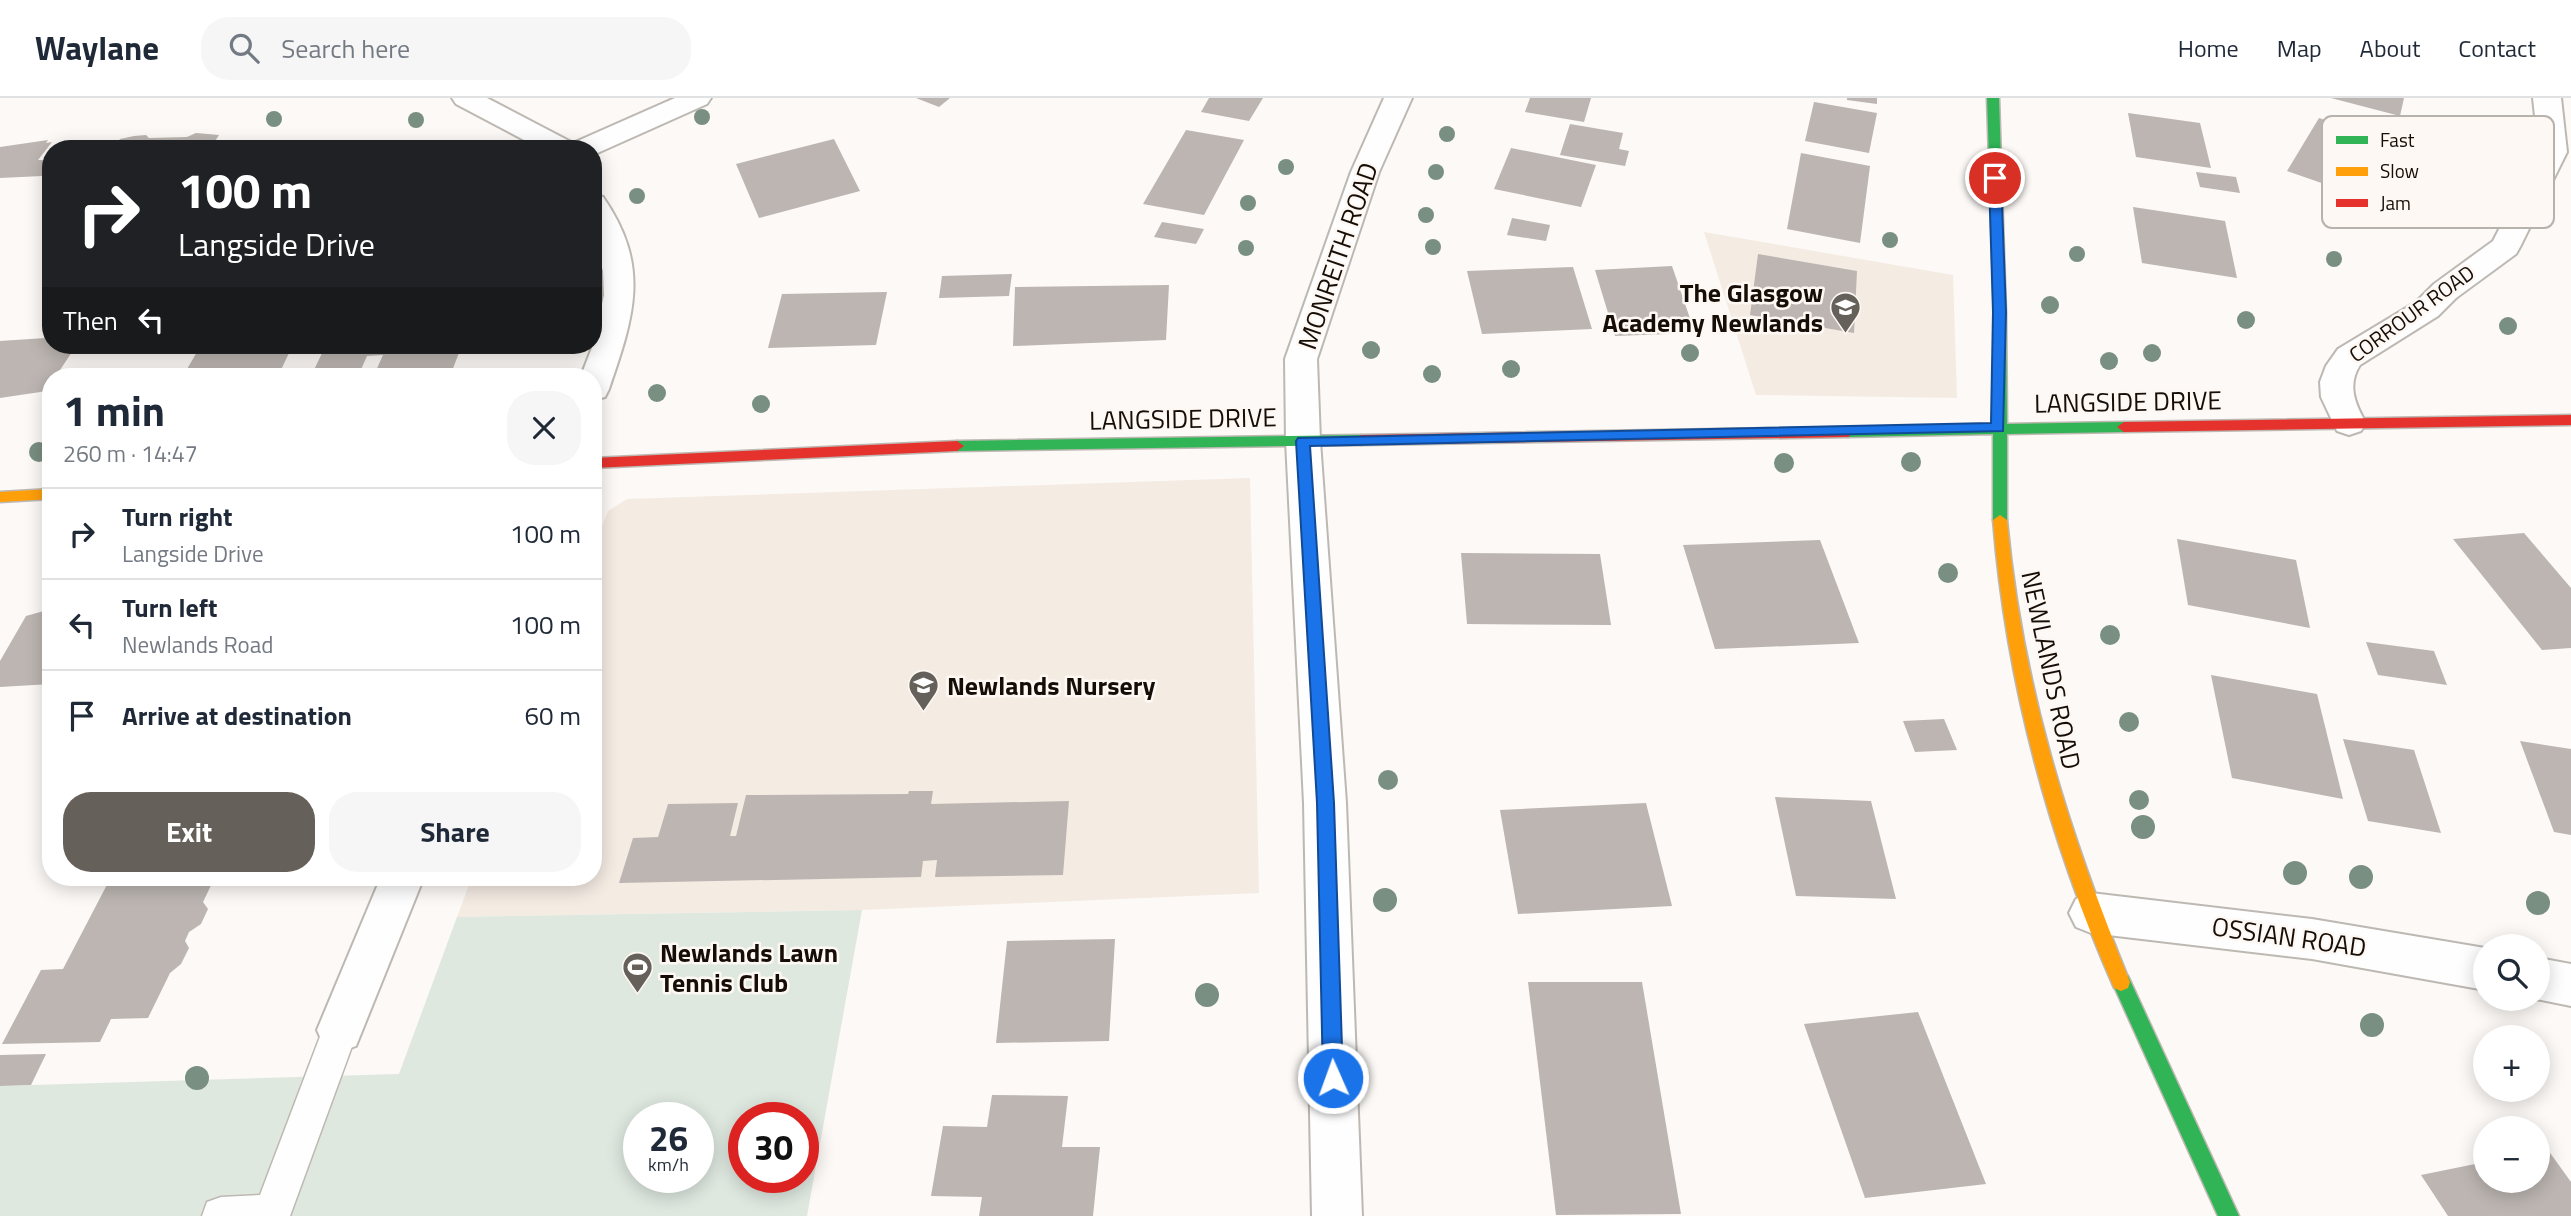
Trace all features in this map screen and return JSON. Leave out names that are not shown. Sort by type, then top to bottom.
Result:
[{"type":"street","points":[[466,98],[546,140]]},
{"type":"street","points":[[602,140],[697,98]]},
{"type":"street","name":"MONREITH ROAD","points":[[1337,1216],[1325,803],[1303,441],[1301,359],[1365,172],[1398,98]]},
{"type":"street","name":"NEWLANDS ROAD","points":[[1993,98],[2000,312],[1998,428],[2001,542],[2018,657],[2065,838],[2091,913],[2189,1136],[2230,1216]]},
{"type":"street","name":"CORROUR ROAD","points":[[2547,98],[2549,116]]},
{"type":"street","points":[[600,368],[620,294],[613,247],[602,223]]},
{"type":"street","name":"CORROUR ROAD","points":[[2349,423],[2336,399],[2335,382],[2349,358],[2427,309],[2445,291],[2505,247],[2515,228]]},
{"type":"street","name":"LANGSIDE DRIVE","points":[[602,464],[908,447],[2571,420]]},
{"type":"street","points":[[0,497],[42,495]]},
{"type":"street","points":[[340,1030],[398,886]]},
{"type":"street","name":"OSSIAN ROAD","points":[[2091,913],[2312,939],[2473,967]]},
{"type":"street","points":[[2550,981],[2571,985]]},
{"type":"lane","points":[[221,1216],[271,1215],[340,1030]]},
{"type":"shaded area","name":"The Glasgow Academy Newlands","points":[[1704,232],[1953,275],[1957,398],[1756,395]]},
{"type":"shaded area","name":"Newlands Nursery","points":[[1250,478],[1259,893],[862,910],[457,917],[469,886],[602,886],[602,527],[608,511],[627,499]]},
{"type":"shaded area","name":"Newlands Lawn Tennis Club","points":[[862,910],[819,1149],[819,1102],[728,1102],[728,1193],[811,1193],[807,1216],[0,1216],[0,1086],[399,1074],[457,917]]},
{"type":"building","points":[[916,98],[950,98],[939,107]]},
{"type":"building","points":[[1209,98],[1263,98],[1249,121],[1201,112]]},
{"type":"building","points":[[1530,98],[1591,98],[1584,122],[1525,112]]},
{"type":"building","points":[[1877,98],[1877,104],[1847,100]]},
{"type":"building","points":[[2331,98],[2404,98],[2400,116]]},
{"type":"building","points":[[1814,102],[1877,113],[1869,153],[1805,141]]},
{"type":"building","points":[[2128,113],[2200,123],[2211,168],[2136,157]]},
{"type":"building","points":[[2319,118],[2322,119],[2322,183],[2287,171]]},
{"type":"building","points":[[1570,124],[1623,133],[1619,149],[1629,151],[1625,166],[1560,155]]},
{"type":"building","points":[[1186,130],[1244,140],[1204,215],[1143,204]]},
{"type":"building","points":[[196,133],[219,135],[216,140],[119,140],[146,135],[149,138],[187,137]]},
{"type":"building","points":[[834,139],[860,191],[759,218],[736,164]]},
{"type":"building","points":[[42,141],[42,155],[38,160],[42,160],[42,176],[0,178],[0,147]]},
{"type":"building","points":[[1511,148],[1596,165],[1581,207],[1494,189]]},
{"type":"building","points":[[1801,153],[1870,166],[1860,243],[1787,229]]},
{"type":"building","points":[[2196,172],[2236,177],[2240,193],[2200,187]]},
{"type":"building","points":[[2133,207],[2225,221],[2237,278],[2142,263]]},
{"type":"building","points":[[1512,218],[1550,225],[1546,241],[1507,235]]},
{"type":"building","points":[[1162,222],[1204,229],[1196,244],[1154,237]]},
{"type":"building","points":[[1758,254],[1857,271],[1854,333],[1750,315]]},
{"type":"building","points":[[1672,266],[1695,333],[1615,336],[1595,270]]},
{"type":"building","points":[[1573,267],[1592,329],[1482,334],[1467,271]]},
{"type":"building","points":[[1012,274],[1009,296],[939,298],[942,276]]},
{"type":"building","points":[[1169,285],[1166,340],[1013,346],[1015,287]]},
{"type":"building","points":[[887,292],[876,345],[768,348],[782,294]]},
{"type":"building","points":[[42,338],[42,354],[71,354],[61,368],[42,368],[42,392],[0,398],[0,341]]},
{"type":"building","points":[[196,354],[289,354],[282,368],[188,368]]},
{"type":"building","points":[[322,354],[459,354],[453,368],[377,368],[383,355],[367,356],[362,368],[315,368]]},
{"type":"building","points":[[2524,533],[2571,588],[2571,648],[2542,650],[2453,539]]},
{"type":"building","points":[[2177,539],[2296,560],[2310,628],[2188,605]]},
{"type":"building","points":[[1820,540],[1859,643],[1715,649],[1683,545]]},
{"type":"building","points":[[1461,553],[1600,554],[1611,625],[1467,624]]},
{"type":"building","points":[[42,612],[42,685],[0,687],[0,661],[26,616]]},
{"type":"building","points":[[2366,642],[2434,651],[2447,685],[2378,675]]},
{"type":"building","points":[[2211,675],[2317,694],[2343,799],[2232,778]]},
{"type":"building","points":[[1944,719],[1957,750],[1915,752],[1903,721]]},
{"type":"building","points":[[2343,739],[2414,750],[2441,833],[2368,821]]},
{"type":"building","points":[[2520,741],[2571,749],[2571,835],[2554,832]]},
{"type":"building","points":[[909,791],[933,791],[931,804],[1069,801],[1063,875],[935,877],[937,860],[923,861],[921,877],[619,883],[633,838],[658,837],[668,804],[738,803],[730,836],[736,836],[746,795],[908,794]]},
{"type":"building","points":[[1775,797],[1871,801],[1896,899],[1796,896]]},
{"type":"building","points":[[1646,803],[1672,906],[1518,914],[1500,810]]},
{"type":"building","points":[[106,886],[211,886],[203,902],[208,909],[201,924],[189,932],[185,941],[189,948],[181,964],[170,973],[148,1018],[111,1019],[100,1042],[2,1044],[41,970],[63,969]]},
{"type":"building","points":[[1115,939],[1109,1041],[996,1043],[1007,941]]},
{"type":"building","points":[[1528,982],[1642,982],[1681,1214],[1556,1215]]},
{"type":"building","points":[[1918,1012],[1986,1184],[1865,1198],[1804,1024]]},
{"type":"building","points":[[46,1054],[31,1085],[0,1086],[0,1055]]},
{"type":"building","points":[[992,1095],[1068,1096],[1062,1147],[1100,1147],[1093,1216],[979,1216],[982,1197],[931,1196],[943,1126],[987,1127]]},
{"type":"building","points":[[2550,1153],[2571,1182],[2571,1216],[2448,1216],[2421,1175],[2473,1164],[2473,1193],[2550,1193]]},
{"type":"traffic: fast","points":[[1993,98],[2000,314],[2000,520]]},
{"type":"traffic: fast","points":[[1848,432],[2124,427]]},
{"type":"traffic: fast","points":[[957,446],[1361,440]]},
{"type":"traffic: fast","points":[[2121,982],[2229,1216]]},
{"type":"traffic: slow","points":[[0,497],[42,495]]},
{"type":"traffic: slow","points":[[2000,520],[2014,637],[2041,756],[2078,871],[2121,982]]},
{"type":"traffic: jam","points":[[2124,427],[2571,420]]},
{"type":"traffic: jam","points":[[1361,440],[1848,432]]},
{"type":"traffic: jam","points":[[602,463],[957,446]]},
{"type":"place","name":"The Glasgow Academy Newlands","points":[[1846,335]]},
{"type":"place","name":"Newlands Nursery","points":[[924,713]]},
{"type":"place","name":"Newlands Lawn Tennis Club","points":[[637,995]]},
{"type":"route","points":[[1333,1078],[1325,803],[1303,441],[1998,428],[2000,312],[1995,178]]}]
